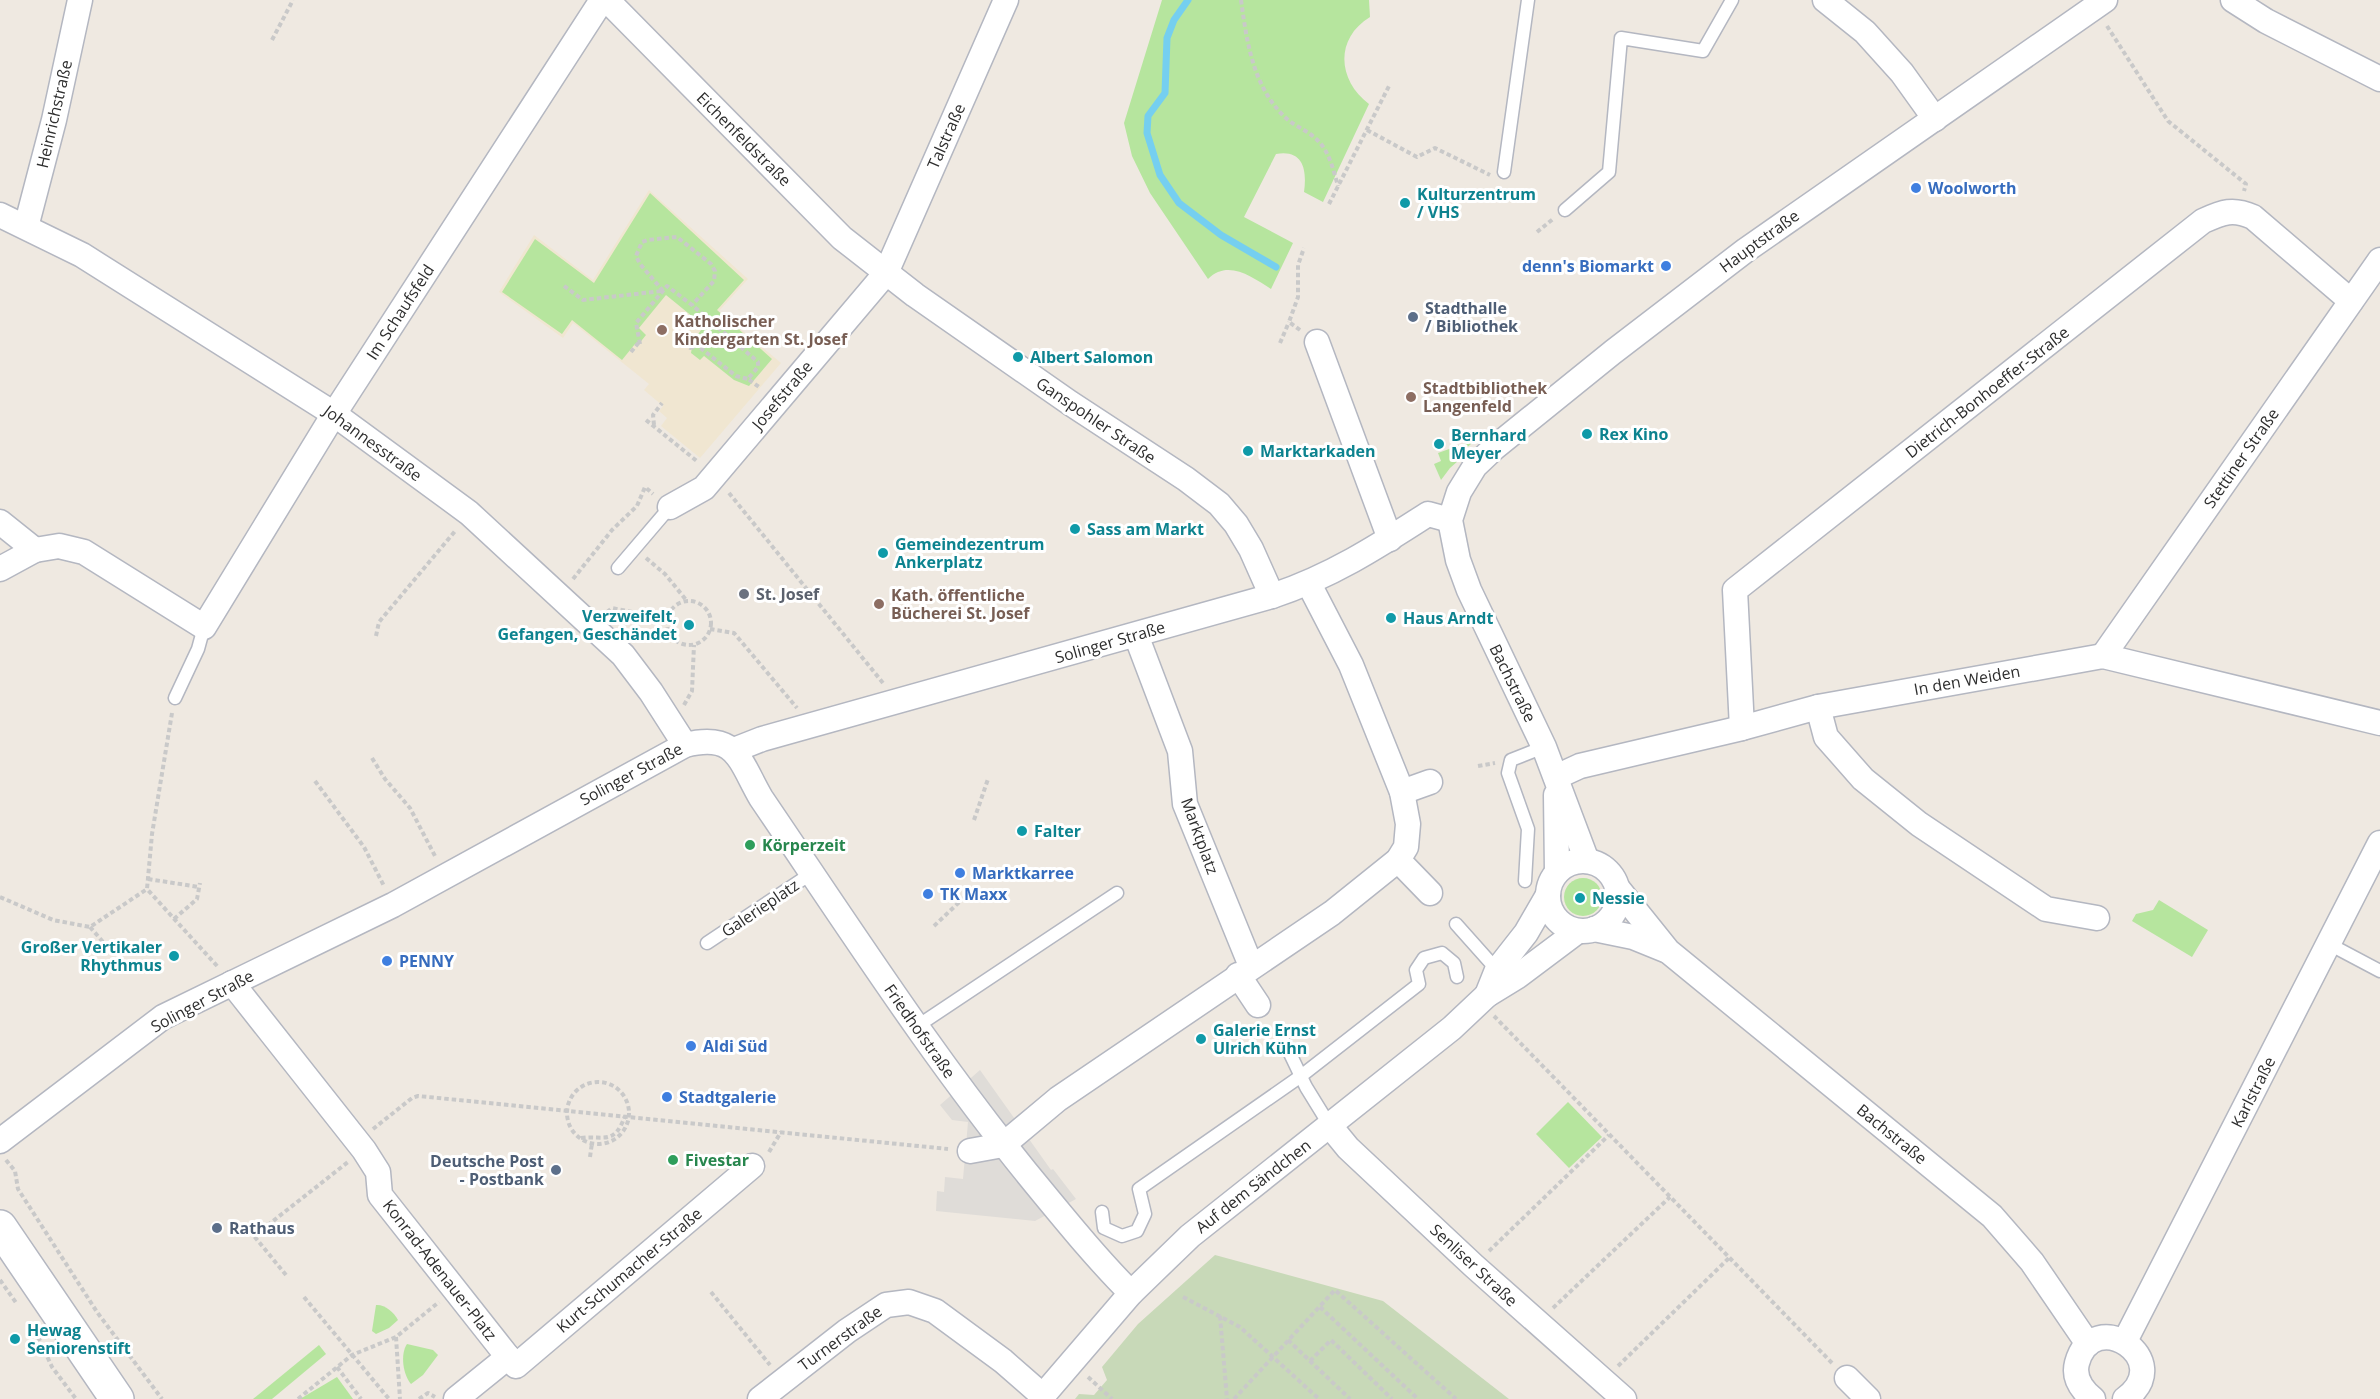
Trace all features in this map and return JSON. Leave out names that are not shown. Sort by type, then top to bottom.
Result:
[{"type":"main road","points":[[0,1227],[117,1399]]},
{"type":"street","name":"Heinrichstraße","points":[[26,227],[54,120],[80,0]]},
{"type":"street","name":"Im Schaufsfeld","points":[[204,627],[334,414],[602,0]]},
{"type":"street","name":"Eichenfeldstraße","points":[[607,0],[842,238],[886,273]]},
{"type":"street","name":"Talstraße","points":[[886,273],[1006,0]]},
{"type":"street","points":[[1825,0],[1865,32],[1902,73],[1935,119]]},
{"type":"street","points":[[2233,0],[2261,10],[2380,79]]},
{"type":"street","name":"Hauptstraße","points":[[1450,520],[1459,492],[1475,466],[1494,448],[1746,250],[2100,4]]},
{"type":"street","points":[[2239,211],[2253,217],[2351,301]]},
{"type":"street","name":"Dietrich-Bonhoeffer-Straße","points":[[1742,728],[1735,590],[2203,221],[2220,213],[2239,211]]},
{"type":"street","name":"Johannesstraße","points":[[0,215],[82,255],[334,414],[570,587],[623,655],[685,745]]},
{"type":"street","name":"Stettiner Straße","points":[[2103,656],[2380,260]]},
{"type":"street","name":"Josefstraße","points":[[670,507],[704,488],[886,273]]},
{"type":"street","name":"Ganspohler Straße","points":[[886,273],[1070,403],[1219,504],[1236,524],[1251,549],[1272,597]]},
{"type":"street","points":[[1317,342],[1390,539]]},
{"type":"street","name":"Solinger Straße","points":[[2,1150],[163,1017],[393,905],[685,745],[711,741],[722,742],[734,750],[1272,597],[1309,584],[1390,539],[1428,514],[1450,520]]},
{"type":"street","name":"Bachstraße","points":[[1450,520],[1458,560],[1469,590],[1545,747],[1587,861]]},
{"type":"street","points":[[0,522],[34,550]]},
{"type":"street","points":[[0,570],[34,550],[59,546],[84,552],[204,627]]},
{"type":"street","points":[[970,1151],[1003,1145],[1058,1099],[1332,913],[1398,860],[1406,847],[1408,824],[1402,792],[1352,665],[1309,584]]},
{"type":"street","name":"Marktplatz","points":[[1136,635],[1180,751],[1185,804],[1258,1005]]},
{"type":"street","name":"In den Weiden","points":[[1556,777],[1580,766],[1742,728],[1818,707],[2103,656],[2380,723]]},
{"type":"street","points":[[1818,707],[1826,737],[1863,779],[1919,824],[2046,909],[2097,918]]},
{"type":"street","name":"Friedhofstraße","points":[[734,750],[760,798],[916,1027],[1003,1145],[1098,1258],[1131,1293]]},
{"type":"street","name":"Bachstraße","points":[[1556,777],[1557,872]]},
{"type":"street","points":[[1402,792],[1430,782]]},
{"type":"street","name":"Karlstraße","points":[[2125,1341],[2380,843]]},
{"type":"street","points":[[1398,860],[1430,893]]},
{"type":"street","points":[[1587,861],[1599,864],[1609,872],[1618,890],[1618,901],[1612,916],[1586,930],[1561,923],[1551,910],[1548,895],[1550,884],[1557,872],[1567,864],[1587,861]]},
{"type":"street","name":"Bachstraße","points":[[1618,890],[1668,951],[1992,1216],[2032,1262],[2088,1344]]},
{"type":"street","name":"Auf dem Sändchen","points":[[1484,999],[1497,970],[1526,933],[1548,895]]},
{"type":"street","name":"Bachstraße","points":[[1586,930],[1633,937],[1668,951]]},
{"type":"street","name":"Auf dem Sändchen","points":[[1042,1398],[1131,1293],[1198,1229],[1452,1028],[1484,999],[1586,930]]},
{"type":"street","name":"Konrad-Adenauer-Platz","points":[[232,983],[365,1140],[378,1172],[380,1195],[508,1357],[456,1399]]},
{"type":"street","name":"Senliser Straße","points":[[1330,1126],[1348,1148],[1474,1266],[1623,1399]]},
{"type":"street","name":"Kurt-Schumacher-Straße","points":[[508,1357],[516,1366],[752,1166]]},
{"type":"street","name":"Turnerstraße","points":[[760,1399],[847,1331],[886,1305],[909,1302],[935,1311],[1003,1361],[1042,1398]]},
{"type":"street","points":[[2093,1399],[2083,1391],[2077,1380],[2076,1367],[2079,1355],[2088,1344],[2098,1339],[2111,1337],[2125,1341],[2134,1348],[2140,1358],[2142,1370],[2140,1381],[2135,1391],[2126,1399]]},
{"type":"street","points":[[1847,1378],[1868,1399]]},
{"type":"lane","points":[[1499,174],[1528,0]]},
{"type":"lane","points":[[1565,210],[1609,172],[1621,38],[1703,51],[1732,0]]},
{"type":"lane","points":[[618,568],[670,507]]},
{"type":"lane","points":[[175,698],[198,649],[204,627]]},
{"type":"lane","points":[[1525,881],[1528,829],[1508,773],[1511,760],[1545,747]]},
{"type":"lane","name":"Galerieplatz","points":[[707,943],[812,873]]},
{"type":"lane","points":[[916,1027],[1117,893]]},
{"type":"lane","points":[[1456,924],[1497,970]]},
{"type":"lane","points":[[2329,944],[2380,972]]},
{"type":"lane","points":[[1102,1212],[1104,1228],[1122,1236],[1137,1231],[1146,1214],[1138,1189],[1301,1076],[1419,984],[1416,970],[1424,958],[1442,953],[1454,963],[1457,977]]},
{"type":"lane","points":[[1285,1042],[1301,1076],[1330,1126]]},
{"type":"path","points":[[272,40],[293,0]]},
{"type":"path","points":[[1241,0],[1254,71],[1265,92],[1287,119],[1316,138],[1329,156],[1338,186]]},
{"type":"path","points":[[2100,4],[2168,121],[2246,184],[2239,211]]},
{"type":"path","points":[[1329,204],[1389,86]]},
{"type":"path","points":[[1367,130],[1417,157],[1435,148],[1499,174]]},
{"type":"path","points":[[663,291],[636,256],[642,242],[677,237],[711,264],[715,271],[714,281],[692,305]]},
{"type":"path","points":[[1280,343],[1298,297],[1298,265],[1304,248]]},
{"type":"path","points":[[564,286],[583,300],[663,291]]},
{"type":"path","points":[[631,352],[640,343],[636,323],[667,286],[758,362],[758,367],[748,379]]},
{"type":"path","points":[[1289,322],[1317,342]]},
{"type":"path","points":[[684,343],[690,348],[698,346],[715,325]]},
{"type":"path","points":[[698,346],[736,376],[748,379],[759,387]]},
{"type":"path","points":[[654,426],[653,415],[662,404]]},
{"type":"path","points":[[645,420],[715,476],[899,702]]},
{"type":"path","points":[[570,587],[612,530],[637,506],[645,487],[670,507]]},
{"type":"path","points":[[376,636],[379,622],[470,513]]},
{"type":"path","points":[[612,530],[664,573],[687,601]]},
{"type":"path","points":[[687,601],[701,604],[706,609],[711,622],[710,629],[704,639],[694,645],[679,644],[673,639],[666,626],[667,619],[674,606],[687,601]]},
{"type":"path","points":[[606,612],[612,608],[667,619]]},
{"type":"path","points":[[710,629],[734,633],[812,726]]},
{"type":"path","points":[[668,719],[683,707],[692,691],[694,645]]},
{"type":"path","points":[[175,698],[152,834],[147,889],[232,983]]},
{"type":"path","points":[[372,758],[385,779],[410,808],[445,875]]},
{"type":"path","points":[[974,820],[988,779]]},
{"type":"path","points":[[315,781],[363,847],[393,905]]},
{"type":"path","points":[[148,879],[199,885],[197,899],[174,919]]},
{"type":"path","points":[[90,927],[147,889]]},
{"type":"path","points":[[934,926],[972,890]]},
{"type":"path","points":[[0,897],[53,920],[90,927],[110,950]]},
{"type":"path","points":[[1484,999],[1609,1134],[1847,1378]]},
{"type":"path","points":[[601,1082],[619,1090],[628,1106],[626,1126],[620,1135],[611,1141],[592,1143],[580,1138],[568,1121],[570,1101],[582,1086],[601,1082]]},
{"type":"path","points":[[591,1083],[610,1085],[625,1098],[626,1127],[620,1136],[611,1142],[592,1143],[580,1138],[572,1131],[567,1111],[575,1093],[591,1083]]},
{"type":"path","points":[[286,1275],[254,1236],[418,1095],[970,1151]]},
{"type":"path","points":[[580,1138],[600,1140],[609,1137],[627,1117]]},
{"type":"path","points":[[1474,1266],[1609,1134]]},
{"type":"path","points":[[2,1150],[15,1171],[18,1189],[91,1302],[162,1399]]},
{"type":"path","points":[[1538,1323],[1670,1197]]},
{"type":"path","points":[[1603,1381],[1729,1258]]},
{"type":"path","points":[[0,1280],[18,1305]]},
{"type":"path","points":[[298,1399],[352,1355],[396,1338],[454,1289]]},
{"type":"path","points":[[1234,1399],[1335,1290],[1456,1399]]},
{"type":"path","points":[[711,1292],[783,1379]]},
{"type":"path","points":[[304,1297],[389,1399]]},
{"type":"path","points":[[1183,1297],[1240,1327],[1319,1399]]},
{"type":"path","points":[[1320,1307],[1418,1399]]},
{"type":"path","points":[[1220,1316],[1227,1399]]},
{"type":"path","points":[[29,1322],[52,1367],[76,1399]]},
{"type":"path","points":[[396,1338],[400,1399]]},
{"type":"path","points":[[1288,1340],[1350,1399]]},
{"type":"path","points":[[1310,1361],[1331,1340],[1392,1399]]},
{"type":"path","points":[[1072,1363],[1112,1399]]},
{"type":"path","points":[[337,1367],[361,1399]]},
{"type":"path","points":[[419,1399],[428,1393],[438,1399]]},
{"type":"shaded area","name":"Katholischer Kindergarten St. Josef","points":[[649,190],[748,279],[719,311],[781,363],[700,458],[661,426],[667,418],[659,411],[663,406],[644,390],[649,384],[573,323],[563,338],[499,292],[534,235],[593,280]]},
{"type":"shaded area","points":[[980,1070],[1051,1170],[1053,1169],[1076,1199],[1035,1221],[936,1211],[937,1191],[944,1192],[945,1177],[963,1179],[968,1122],[952,1120],[940,1105]]},
{"type":"green space","points":[[1162,0],[1369,0],[1370,17],[1358,26],[1350,37],[1344,60],[1351,84],[1369,104],[1323,202],[1304,192],[1304,169],[1298,158],[1285,153],[1276,154],[1244,217],[1293,243],[1271,289],[1248,275],[1232,270],[1216,273],[1208,279],[1150,193],[1132,156],[1124,123]]},
{"type":"green space","name":"Katholischer Kindergarten St. Josef","points":[[650,193],[744,280],[717,310],[772,359],[749,386],[734,380],[704,356],[700,360],[691,353],[693,341],[704,326],[666,295],[639,328],[646,335],[622,360],[572,320],[562,334],[502,292],[535,239],[594,283]]},
{"type":"green space","points":[[1477,439],[1465,449],[1467,453],[1450,468],[1441,480],[1434,464],[1441,461],[1438,453]]},
{"type":"green space","points":[[1583,878],[1590,879],[1596,884],[1601,890],[1601,904],[1596,910],[1590,915],[1583,916],[1576,915],[1570,910],[1565,904],[1564,897],[1565,890],[1570,884],[1576,879]]},
{"type":"green space","points":[[2159,900],[2208,930],[2192,957],[2132,921],[2136,914],[2153,910]]},
{"type":"green space","points":[[1568,1102],[1602,1137],[1569,1168],[1536,1134]]},
{"type":"green space","points":[[1215,1255],[1383,1301],[1509,1399],[1075,1399],[1079,1394],[1094,1395],[1107,1380],[1102,1367],[1138,1324]]},
{"type":"green space","points":[[376,1305],[388,1309],[398,1320],[389,1328],[376,1334],[372,1331]]},
{"type":"green space","points":[[407,1344],[433,1350],[438,1355],[423,1375],[411,1384],[403,1364]]},
{"type":"green space","points":[[319,1345],[326,1354],[272,1399],[253,1399]]},
{"type":"green space","points":[[337,1377],[353,1399],[300,1399]]},
{"type":"waterway","points":[[1188,0],[1174,20],[1167,38],[1165,93],[1148,116],[1147,133],[1160,175],[1179,203],[1221,235],[1276,267]]},
{"type":"place","name":"Woolworth","points":[[1916,188]]},
{"type":"place","name":"Kulturzentrum / VHS","points":[[1405,203]]},
{"type":"place","name":"denn's Biomarkt","points":[[1666,266]]},
{"type":"place","name":"Stadthalle / Bibliothek","points":[[1413,317]]},
{"type":"place","name":"Katholischer Kindergarten St. Josef","points":[[662,330]]},
{"type":"place","name":"Albert Salomon","points":[[1018,357]]},
{"type":"place","name":"Stadtbibliothek Langenfeld","points":[[1411,397]]},
{"type":"place","name":"Rex Kino","points":[[1587,434]]},
{"type":"place","name":"Bernhard Meyer","points":[[1439,444]]},
{"type":"place","name":"Marktarkaden","points":[[1248,451]]},
{"type":"place","name":"Sass am Markt","points":[[1075,529]]},
{"type":"place","name":"Gemeindezentrum Ankerplatz","points":[[883,553]]},
{"type":"place","name":"St. Josef","points":[[744,594]]},
{"type":"place","name":"Kath. öffentliche Bücherei St. Josef","points":[[879,604]]},
{"type":"place","name":"Haus Arndt","points":[[1391,618]]},
{"type":"place","name":"Verzweifelt, Gefangen, Geschändet","points":[[689,625]]},
{"type":"place","name":"Falter","points":[[1022,831]]},
{"type":"place","name":"Körperzeit","points":[[750,845]]},
{"type":"place","name":"Marktkarree","points":[[960,873]]},
{"type":"place","name":"TK Maxx","points":[[928,894]]},
{"type":"place","name":"Nessie","points":[[1580,898]]},
{"type":"place","name":"Großer Vertikaler Rhythmus","points":[[174,956]]},
{"type":"place","name":"PENNY","points":[[387,961]]},
{"type":"place","name":"Galerie Ernst Ulrich Kühn","points":[[1201,1039]]},
{"type":"place","name":"Aldi Süd","points":[[691,1046]]},
{"type":"place","name":"Stadtgalerie","points":[[667,1097]]},
{"type":"place","name":"Fivestar","points":[[673,1160]]},
{"type":"place","name":"Deutsche Post - Postbank","points":[[556,1170]]},
{"type":"place","name":"Rathaus","points":[[217,1228]]},
{"type":"place","name":"Hewag Seniorenstift","points":[[15,1339]]}]
